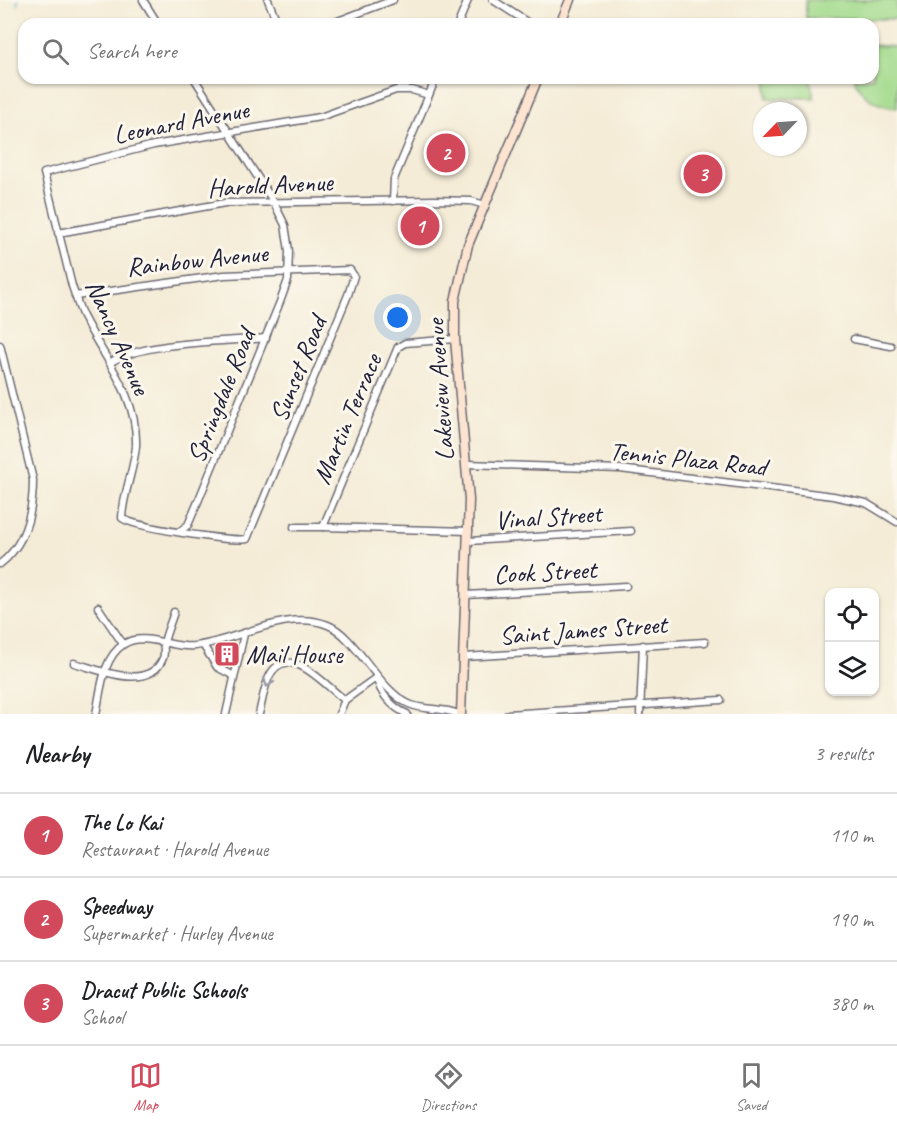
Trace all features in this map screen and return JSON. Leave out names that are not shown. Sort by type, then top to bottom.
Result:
[{"type":"main road","points":[[562,18],[570,0]]},
{"type":"main road","name":"Lakeview Avenue","points":[[460,714],[469,531],[467,464],[454,311],[460,274],[485,205],[535,84]]},
{"type":"street","points":[[142,0],[154,18]]},
{"type":"street","points":[[268,0],[276,18]]},
{"type":"street","points":[[346,18],[393,0]]},
{"type":"street","points":[[460,18],[468,0]]},
{"type":"street","points":[[492,0],[520,18]]},
{"type":"street","name":"Springdale Road","points":[[180,531],[188,525],[288,280],[285,225],[273,201],[198,84]]},
{"type":"street","points":[[393,201],[394,179],[434,84]]},
{"type":"street","name":"Leonard Avenue","points":[[44,173],[154,145],[320,117],[396,90],[411,90],[429,95]]},
{"type":"street","name":"Nancy Avenue","points":[[44,173],[75,296],[84,319],[111,362],[124,389],[134,424],[136,446],[123,518],[127,523],[180,531]]},
{"type":"street","name":"Harold Avenue","points":[[58,233],[225,203],[471,201],[485,205]]},
{"type":"street","name":"Sunset Road","points":[[180,531],[247,539],[277,473],[354,276],[350,270],[288,271]]},
{"type":"street","name":"Rainbow Avenue","points":[[75,296],[202,277],[288,271]]},
{"type":"street","points":[[111,362],[123,355],[161,348],[266,338]]},
{"type":"street","name":"Martin Terrace","points":[[323,527],[398,347],[405,343],[455,339]]},
{"type":"street","points":[[854,339],[891,346]]},
{"type":"street","points":[[0,345],[33,480],[32,499],[22,537],[14,551],[0,564]]},
{"type":"street","name":"Tennis Plaza Road","points":[[467,464],[620,469],[833,496],[866,503],[897,522]]},
{"type":"street","points":[[294,527],[469,531]]},
{"type":"street","name":"Vinal Street","points":[[468,541],[631,531]]},
{"type":"street","name":"Cook Street","points":[[466,595],[626,586]]},
{"type":"street","points":[[98,607],[123,644]]},
{"type":"street","points":[[74,663],[129,677],[143,675],[155,668],[163,658],[164,644],[174,612]]},
{"type":"street","points":[[96,714],[106,671],[113,654],[123,644],[140,639],[186,647],[203,645],[299,621],[314,621],[330,625],[342,634],[377,677],[409,704],[460,714]]},
{"type":"street","points":[[226,714],[244,634]]},
{"type":"street","name":"Saint James Street","points":[[464,657],[705,642]]},
{"type":"street","points":[[203,645],[217,667],[234,676]]},
{"type":"street","points":[[640,714],[643,645]]},
{"type":"street","points":[[259,714],[270,675],[287,663],[300,664],[307,668],[345,700]]},
{"type":"street","points":[[339,714],[345,700],[377,677]]},
{"type":"street","points":[[377,677],[378,686],[389,701],[407,714]]},
{"type":"street","points":[[508,714],[722,700]]},
{"type":"green space","points":[[806,0],[897,0],[897,19],[806,18]]},
{"type":"green space","points":[[879,46],[897,47],[897,108],[876,103],[865,96],[857,85],[879,84]]},
{"type":"green space","points":[[767,84],[811,84],[814,98],[767,98]]},
{"type":"waterway","points":[[17,5],[18,0]]},
{"type":"place","name":"Speedway","points":[[446,153]]},
{"type":"place","name":"Dracut Public Schools","points":[[703,174]]},
{"type":"place","name":"The Lo Kai","points":[[420,226]]},
{"type":"place","name":"Mail House","points":[[227,654]]}]
